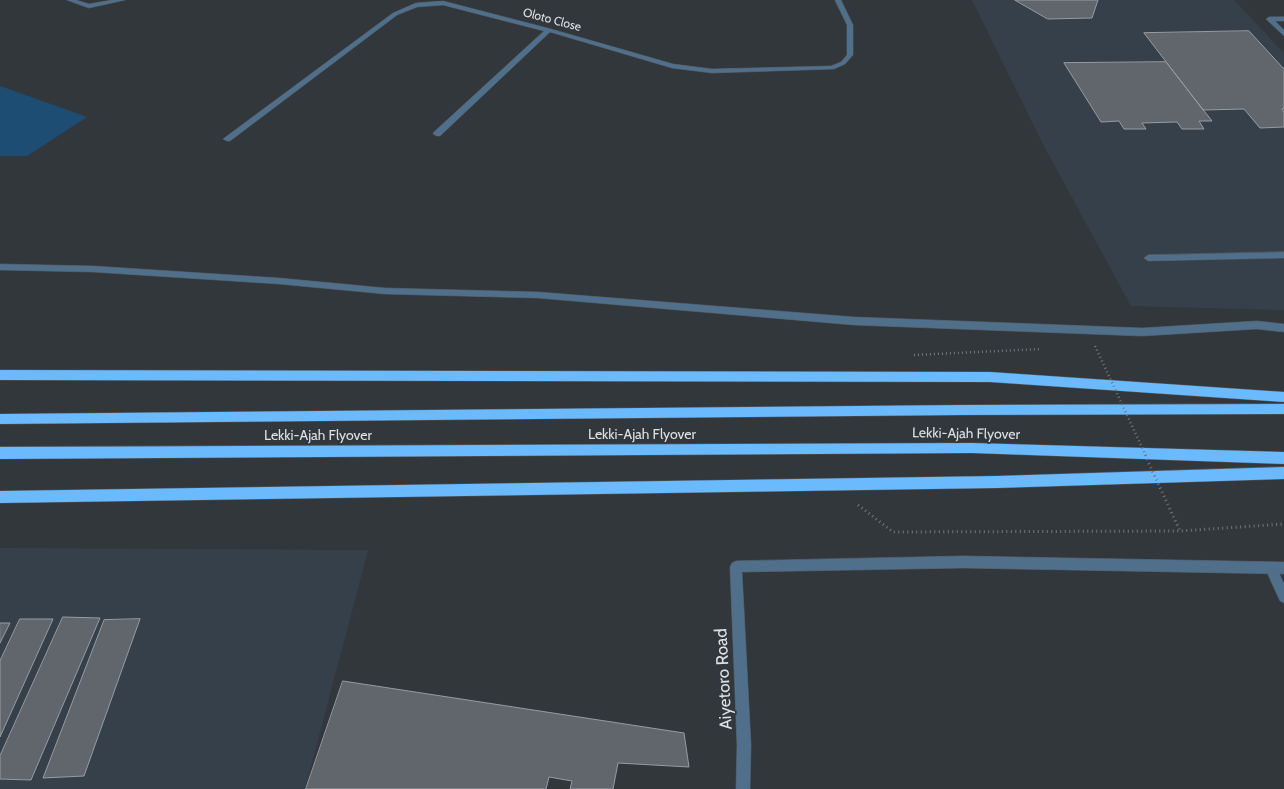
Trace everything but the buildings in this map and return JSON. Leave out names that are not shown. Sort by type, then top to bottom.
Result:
[{"type":"highway","points":[[0,375],[990,377],[1284,397]]},
{"type":"highway","name":"Lekki-Ajah Flyover","points":[[0,419],[963,410],[1284,409]]},
{"type":"highway","name":"Lekki-Ajah Flyover","points":[[0,453],[972,448],[1284,458]]},
{"type":"highway","points":[[0,497],[1005,482],[1284,473]]},
{"type":"street","points":[[70,0],[89,6],[122,0]]},
{"type":"street","name":"Oloto Close","points":[[227,139],[395,14],[416,5],[443,3],[549,30],[672,66],[712,71],[832,68],[843,63],[850,55],[850,25],[838,0]]},
{"type":"street","points":[[1284,18],[1269,19],[1284,34]]},
{"type":"street","points":[[437,134],[549,30]]},
{"type":"street","points":[[1148,258],[1284,255]]},
{"type":"street","points":[[0,267],[93,269],[248,279],[385,291],[538,295],[862,321],[1142,332],[1257,325],[1284,328]]},
{"type":"street","name":"Aiyetoro Road","points":[[743,789],[744,744],[736,567],[963,562],[1271,568]]},
{"type":"street","points":[[1284,568],[1271,568],[1284,597]]},
{"type":"path","points":[[1087,346],[1095,346],[1180,531]]},
{"type":"path","points":[[912,355],[1048,348]]},
{"type":"path","points":[[831,485],[893,532],[1180,531],[1284,524]]},
{"type":"shaded area","points":[[972,0],[1234,0],[1284,53],[1284,310],[1131,306],[1044,146]]},
{"type":"shaded area","points":[[0,86],[87,117],[27,156],[0,156]]},
{"type":"shaded area","points":[[0,548],[368,550],[305,789],[0,789]]}]
